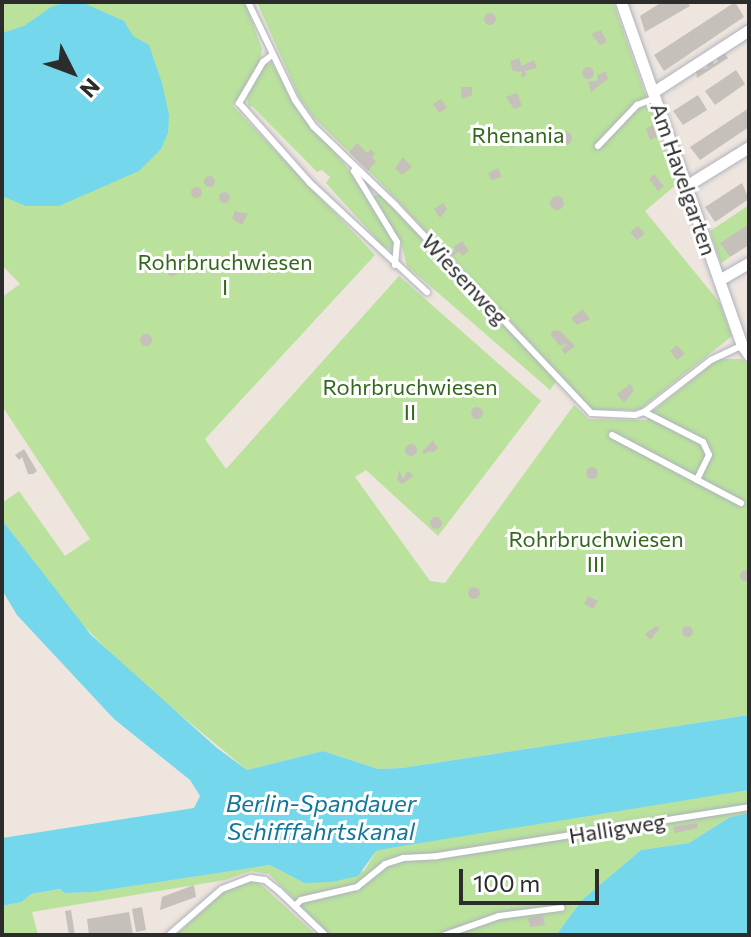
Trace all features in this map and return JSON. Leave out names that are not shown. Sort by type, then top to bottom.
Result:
[{"type":"street","name":"Am Havelgarten","points":[[621,2],[746,350]]},
{"type":"street","points":[[654,95],[749,30]]},
{"type":"street","points":[[686,186],[749,147]]},
{"type":"street","points":[[719,280],[749,263]]},
{"type":"lane","name":"Wiesenweg","points":[[248,2],[272,55],[313,126],[591,413],[635,415],[644,412]]},
{"type":"lane","points":[[272,55],[263,62],[239,103],[310,183],[427,292]]},
{"type":"lane","points":[[598,146],[637,105],[654,95]]},
{"type":"lane","points":[[356,169],[354,171],[397,242],[395,265]]},
{"type":"lane","points":[[697,480],[709,455],[703,442],[644,412],[711,360],[746,350]]},
{"type":"lane","points":[[612,435],[741,503]]},
{"type":"lane","name":"Halligweg","points":[[295,906],[301,900],[357,887],[385,864],[403,858],[437,856],[749,807]]},
{"type":"lane","points":[[169,935],[222,889],[251,878],[265,880],[325,935]]},
{"type":"lane","points":[[445,935],[499,916],[561,908]]},
{"type":"green space","points":[[2,2],[245,2],[262,49],[260,61],[233,106],[375,255],[205,439],[226,469],[399,276],[541,401],[438,536],[366,470],[355,477],[430,581],[445,583],[574,405],[589,419],[647,420],[652,412],[718,359],[741,359],[749,364],[749,715],[402,768],[378,769],[323,751],[247,770],[130,673],[72,614],[2,520],[2,503],[19,491],[65,556],[90,539],[2,406],[2,297],[20,284],[2,265]]},
{"type":"green space","name":"Rhenania","points":[[257,2],[613,2],[677,184],[645,211],[720,303],[732,336],[639,410],[593,410],[377,179],[313,117],[299,97]]},
{"type":"green space","points":[[272,63],[299,113],[344,163],[367,197],[394,242],[393,251],[383,246],[326,183],[330,177],[322,170],[317,172],[252,106],[249,108],[246,93],[265,64]]},
{"type":"green space","points":[[379,194],[523,343],[556,382],[550,390],[407,266],[401,242],[374,196]]},
{"type":"green space","points":[[749,205],[748,225],[721,243],[730,257],[721,263],[710,231]]},
{"type":"green space","points":[[749,790],[749,813],[730,817],[689,843],[641,850],[582,900],[556,935],[330,935],[269,874],[251,871],[225,880],[32,912],[38,935],[2,935],[2,906],[22,902],[31,894],[61,889],[66,893],[92,892],[270,865],[304,883],[364,871],[376,851],[416,842]]},
{"type":"green space","points":[[256,880],[316,935],[176,935],[232,884]]},
{"type":"water","points":[[67,2],[86,4],[124,21],[133,36],[149,45],[169,115],[168,133],[161,149],[139,171],[59,206],[26,206],[2,196],[2,33],[24,26],[51,7]]},
{"type":"water","name":"Berlin-Spandauer Schifffahrtskanal","points":[[2,520],[91,635],[217,748],[247,770],[323,751],[378,769],[402,768],[749,715],[749,790],[376,851],[358,876],[332,882],[304,883],[270,865],[93,892],[65,893],[60,889],[31,894],[22,902],[2,906],[2,838],[194,808],[200,796],[190,780],[114,719],[17,615],[2,590]]},
{"type":"water","points":[[749,813],[749,935],[556,935],[582,900],[641,850],[689,843],[730,817]]},
{"type":"building","points":[[662,2],[687,2],[690,6],[645,32],[640,16]]},
{"type":"building","points":[[735,2],[744,17],[664,71],[654,55]]},
{"type":"building","points":[[485,14],[495,14],[495,24],[485,24]]},
{"type":"building","points":[[601,30],[607,42],[600,45],[591,34]]},
{"type":"building","points":[[724,53],[728,58],[697,78],[696,71],[708,68],[706,65],[712,61],[714,64],[718,61],[716,58]]},
{"type":"building","points":[[519,58],[522,66],[534,60],[537,68],[525,71],[527,75],[521,78],[522,72],[513,71],[510,61]]},
{"type":"building","points":[[588,67],[594,73],[588,79],[582,73]]},
{"type":"building","points":[[736,70],[745,84],[715,105],[705,91]]},
{"type":"building","points":[[606,71],[608,79],[591,92],[588,82],[598,80],[597,75]]},
{"type":"building","points":[[461,87],[472,87],[472,95],[462,99]]},
{"type":"building","points":[[517,93],[522,106],[514,109],[506,97]]},
{"type":"building","points":[[698,95],[707,110],[683,125],[673,111]]},
{"type":"building","points":[[441,99],[447,108],[439,113],[433,104]]},
{"type":"building","points":[[749,108],[749,127],[700,160],[690,147]]},
{"type":"building","points":[[653,125],[657,137],[650,140],[646,128]]},
{"type":"building","points":[[565,131],[572,138],[565,145],[558,138]]},
{"type":"building","points":[[511,134],[517,143],[511,149],[509,143],[502,144],[500,138]]},
{"type":"building","points":[[357,143],[367,153],[371,149],[375,154],[372,157],[376,162],[368,171],[349,152]]},
{"type":"building","points":[[403,157],[412,167],[402,175],[395,168]]},
{"type":"building","points":[[498,168],[502,177],[491,180],[488,173]]},
{"type":"building","points":[[654,174],[664,186],[658,191],[649,179]]},
{"type":"building","points":[[209,175],[215,181],[209,187],[203,181]]},
{"type":"building","points":[[742,183],[749,199],[715,222],[705,207]]},
{"type":"building","points":[[196,186],[202,192],[196,198],[190,192]]},
{"type":"building","points":[[224,191],[230,197],[224,203],[218,197]]},
{"type":"building","points":[[557,196],[564,203],[557,210],[550,203]]},
{"type":"building","points":[[443,203],[447,209],[440,218],[434,209]]},
{"type":"building","points":[[235,211],[248,214],[242,225],[232,219]]},
{"type":"building","points":[[749,224],[749,245],[730,257],[720,243]]},
{"type":"building","points":[[638,226],[645,234],[637,240],[630,232]]},
{"type":"building","points":[[462,241],[469,251],[462,256],[459,251],[451,258],[448,255],[455,250],[453,247]]},
{"type":"building","points":[[172,264],[178,270],[172,276],[166,270]]},
{"type":"building","points":[[583,309],[590,319],[577,325],[571,318]]},
{"type":"building","points":[[554,330],[560,331],[575,346],[565,354],[561,349],[568,344],[560,346],[550,334]]},
{"type":"building","points":[[141,335],[151,335],[151,345],[141,345]]},
{"type":"building","points":[[677,345],[685,354],[677,360],[670,351]]},
{"type":"building","points":[[630,384],[634,390],[624,403],[617,394]]},
{"type":"building","points":[[477,407],[483,413],[477,419],[471,413]]},
{"type":"building","points":[[433,440],[438,448],[433,453],[424,454],[422,452]]},
{"type":"building","points":[[411,444],[417,450],[411,456],[405,450]]},
{"type":"building","points":[[24,449],[37,471],[33,474],[28,474],[22,457],[19,460],[15,455]]},
{"type":"building","points":[[592,467],[598,473],[592,479],[586,473]]},
{"type":"building","points":[[399,470],[403,479],[408,471],[414,476],[402,484],[397,480]]},
{"type":"building","points":[[436,517],[442,523],[436,529],[430,523]]},
{"type":"building","points":[[745,569],[751,575],[745,581],[739,575]]},
{"type":"building","points":[[474,587],[480,593],[474,599],[468,593]]},
{"type":"building","points":[[588,596],[598,601],[593,609],[584,604]]},
{"type":"building","points":[[687,625],[693,631],[687,637],[681,631]]},
{"type":"building","points":[[656,626],[660,628],[650,640],[645,634]]},
{"type":"building","points":[[697,823],[698,828],[675,833],[673,827]]},
{"type":"building","points":[[194,885],[196,897],[160,910],[162,897]]},
{"type":"building","points":[[142,907],[146,930],[136,932],[132,909]]},
{"type":"building","points":[[71,910],[75,935],[69,935],[65,911]]},
{"type":"building","points":[[129,912],[133,935],[89,935],[87,919]]},
{"type":"building","points":[[543,916],[545,925],[530,927],[528,918]]},
{"type":"park label","name":"Rohrbruchwiesen I","points":[[225,274]]},
{"type":"park label","name":"Rohrbruchwiesen II","points":[[410,398]]},
{"type":"park label","name":"Rohrbruchwiesen III","points":[[596,550]]}]
